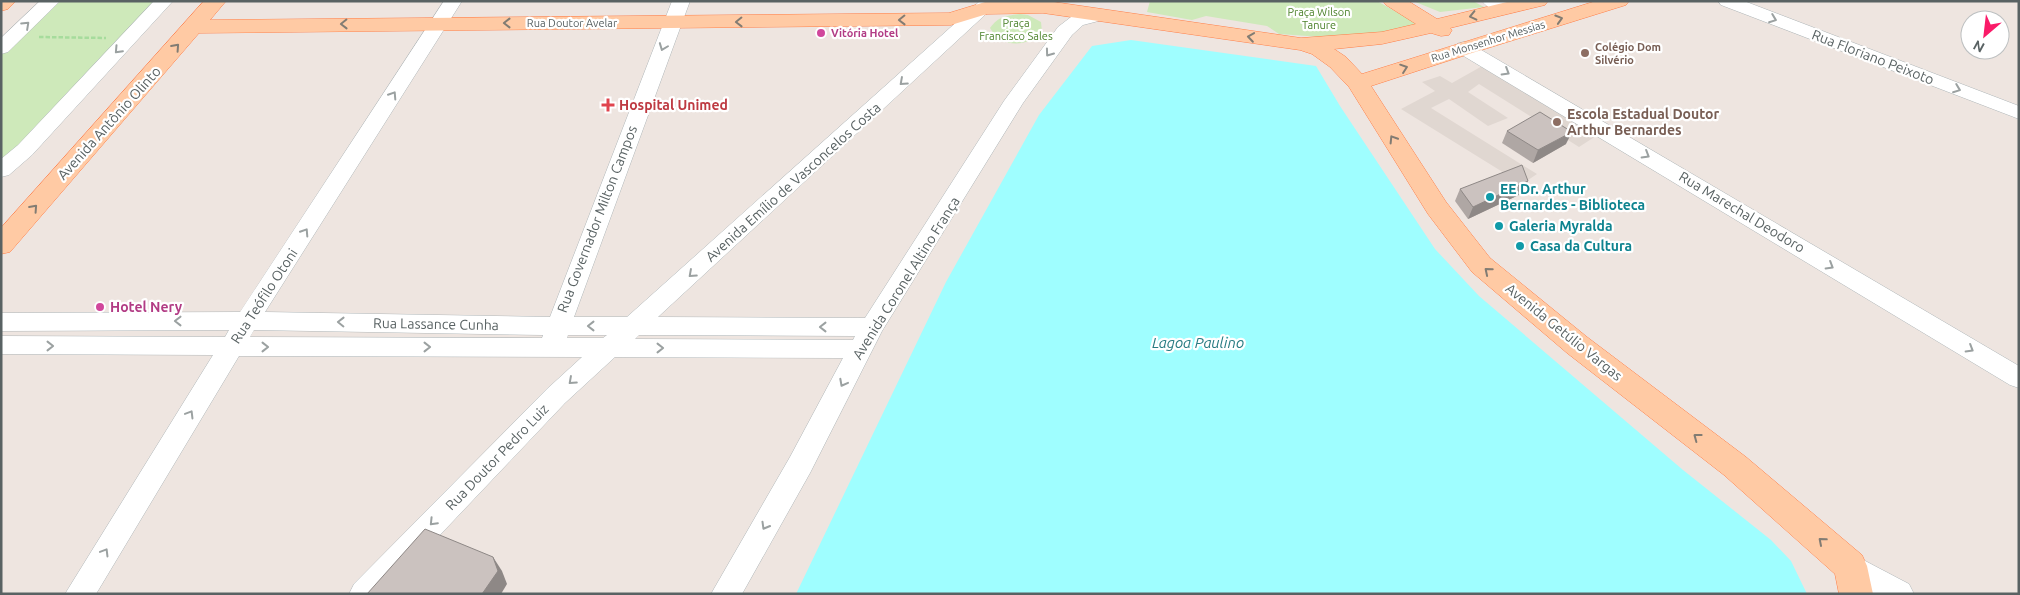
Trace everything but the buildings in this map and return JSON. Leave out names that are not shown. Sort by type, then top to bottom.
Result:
[{"type":"main road","points":[[1,5],[6,1]]},
{"type":"main road","name":"Avenida Antônio Olinto","points":[[1,245],[216,1]]},
{"type":"main road","points":[[1393,1],[1433,25],[1464,48]]},
{"type":"main road","name":"Rua Monsenhor Messias","points":[[1300,44],[1382,38],[1498,5],[1538,1]]},
{"type":"main road","name":"Rua Monsenhor Messias","points":[[1358,84],[1464,48],[1619,1]]},
{"type":"main road","points":[[952,28],[988,6],[1038,4],[1100,15],[1300,44]]},
{"type":"main road","name":"Rua Doutor Avelar","points":[[194,27],[439,23],[672,23],[952,28]]},
{"type":"main road","name":"Avenida Getúlio Vargas","points":[[1300,44],[1320,50],[1332,58],[1358,84],[1437,208],[1481,265],[1576,345],[1735,466],[1850,566]]},
{"type":"main road","points":[[1850,566],[1856,594]]},
{"type":"street","points":[[7,42],[50,1]]},
{"type":"street","points":[[1,170],[25,150],[164,1]]},
{"type":"street","name":"Rua Teófilo Otoni","points":[[80,594],[231,346],[453,1]]},
{"type":"street","name":"Rua Governador Milton Campos","points":[[554,337],[681,1]]},
{"type":"street","name":"Rua Floriano Peixoto","points":[[1727,1],[2019,113]]},
{"type":"street","name":"Avenida Coronel Altino França","points":[[726,594],[800,465],[872,327],[1020,93],[1065,31],[1077,21],[1100,15]]},
{"type":"street","name":"Avenida Emílio de Vasconcelos Costa","points":[[634,326],[952,28]]},
{"type":"street","name":"Rua Marechal Deodoro","points":[[1464,48],[2019,378]]},
{"type":"street","name":"Rua Lassance Cunha","points":[[1,322],[247,321],[554,337],[610,348],[860,349]]},
{"type":"street","name":"Rua Lassance Cunha","points":[[1,345],[231,346],[554,337],[634,326],[872,327]]},
{"type":"street","name":"Rua Doutor Pedro Luiz","points":[[364,594],[556,396],[634,326]]},
{"type":"street","points":[[1850,566],[1899,594]]},
{"type":"path","points":[[7,42],[129,38]]},
{"type":"shaded area","name":"Escola Estadual Doutor Arthur Bernardes","points":[[1484,65],[1596,136],[1579,147],[1479,84],[1468,92],[1508,118],[1488,126],[1449,99],[1431,108],[1537,174],[1522,184],[1401,109],[1435,91],[1422,82],[1440,76],[1452,83]]},
{"type":"green space","points":[[60,1],[159,1],[1,163],[1,54]]},
{"type":"green space","name":"Praça Wilson Tanure","points":[[1150,1],[1377,1],[1418,24],[1377,34],[1321,37],[1279,34],[1267,26],[1206,16],[1192,20],[1147,12]]},
{"type":"green space","points":[[1413,1],[1473,1],[1484,7],[1440,12]]},
{"type":"green space","name":"Praça Francisco Sales","points":[[1020,14],[1028,15],[1041,22],[1042,32],[1029,41],[1015,44],[1001,40],[990,28],[1003,17]]},
{"type":"water","name":"Lagoa Paulino","points":[[1131,40],[1316,66],[1340,106],[1435,249],[1479,296],[1683,470],[1771,540],[1791,561],[1807,594],[796,594],[946,282],[1039,115],[1092,46]]},
{"type":"place","name":"Vitória Hotel","points":[[821,33]]},
{"type":"place","name":"Colégio Dom Silvério","points":[[1585,53]]},
{"type":"place","name":"Hospital Unimed","points":[[608,105]]},
{"type":"place","name":"Escola Estadual Doutor Arthur Bernardes","points":[[1557,122]]},
{"type":"place","name":"EE Dr. Arthur Bernardes - Biblioteca","points":[[1490,197]]},
{"type":"place","name":"Galeria Myralda","points":[[1499,226]]},
{"type":"place","name":"Casa da Cultura","points":[[1520,246]]},
{"type":"place","name":"Hotel Nery","points":[[100,307]]}]
